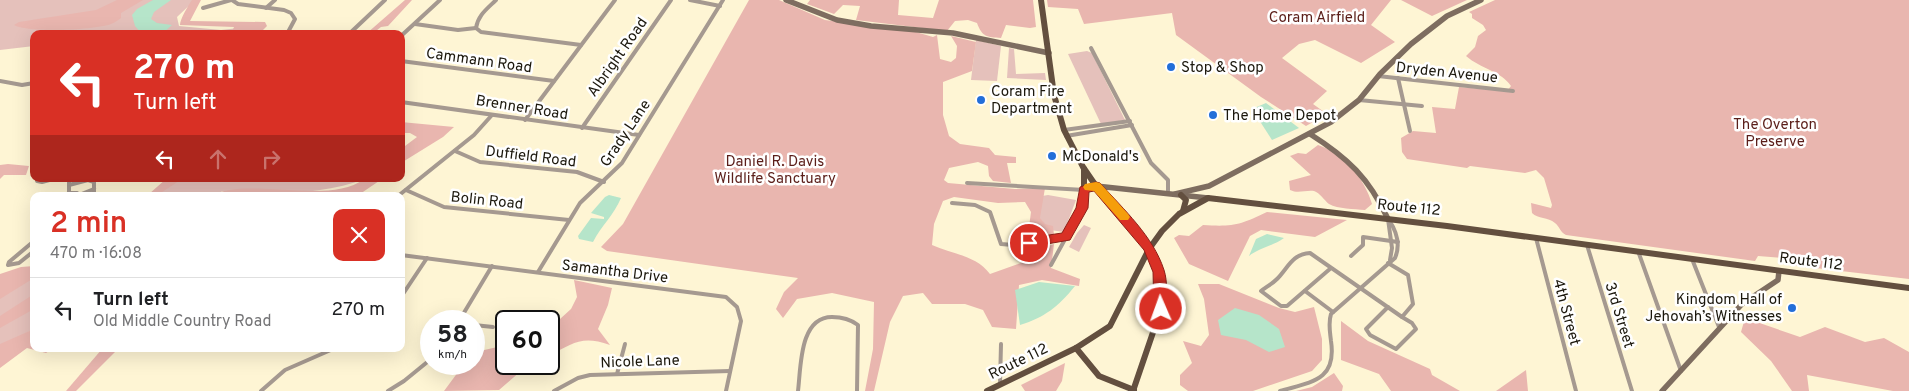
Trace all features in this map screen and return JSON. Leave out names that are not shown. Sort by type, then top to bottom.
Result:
[{"type":"main road","points":[[786,0],[824,16],[844,21],[953,33],[1049,53]]},
{"type":"main road","points":[[1041,0],[1054,95],[1065,133],[1096,186],[1141,237],[1149,249],[1159,272],[1161,309],[1134,391],[1099,376],[1076,348]]},
{"type":"main road","points":[[1178,194],[1209,186],[1331,122],[1359,100],[1378,76],[1407,48],[1447,16],[1481,0]]},
{"type":"main road","points":[[1310,134],[1347,159],[1366,177],[1378,196],[1388,219]]},
{"type":"main road","points":[[1084,168],[1084,190]]},
{"type":"main road","points":[[1096,186],[1208,198]]},
{"type":"main road","points":[[1178,194],[1186,200],[1183,211]]},
{"type":"main road","name":"Route 112","points":[[987,391],[1076,348],[1110,326],[1149,249],[1162,231],[1183,211],[1208,198],[1638,251],[1909,288]]},
{"type":"main road","points":[[1662,391],[1718,327],[1742,304],[1778,280],[1779,271]]},
{"type":"street","points":[[203,8],[232,0],[238,4],[284,10],[291,13],[295,19],[289,30]]},
{"type":"street","points":[[266,8],[276,0]]},
{"type":"street","points":[[353,30],[385,0]]},
{"type":"street","points":[[405,33],[440,0]]},
{"type":"street","points":[[476,28],[476,21],[480,15],[496,0]]},
{"type":"street","points":[[525,120],[615,0]]},
{"type":"street","name":"Albright Road","points":[[582,128],[671,0]]},
{"type":"street","points":[[690,0],[720,6]]},
{"type":"street","name":"Grady Lane","points":[[538,272],[580,203],[622,163],[722,0]]},
{"type":"street","points":[[415,24],[458,30],[476,28],[487,34],[581,45]]},
{"type":"street","points":[[1091,48],[1150,163],[1168,180],[1168,193]]},
{"type":"street","name":"Cammann Road","points":[[405,62],[554,82]]},
{"type":"street","name":"Dryden Avenue","points":[[1378,76],[1513,91]]},
{"type":"street","points":[[1398,78],[1410,131]]},
{"type":"street","points":[[0,82],[22,85],[30,84]]},
{"type":"street","points":[[1359,100],[1422,106]]},
{"type":"street","name":"Brenner Road","points":[[405,103],[639,135]]},
{"type":"street","points":[[403,192],[474,135],[492,115]]},
{"type":"street","points":[[1065,133],[1131,123]]},
{"type":"street","name":"Duffield Road","points":[[455,150],[480,162],[577,172],[604,182]]},
{"type":"street","points":[[70,192],[69,185],[80,182]]},
{"type":"street","points":[[86,192],[94,189],[94,182]]},
{"type":"street","points":[[966,182],[1014,188],[1056,186],[1084,190],[1096,186]]},
{"type":"street","name":"Bolin Road","points":[[406,190],[444,207],[569,220]]},
{"type":"street","points":[[1051,265],[1082,208],[1084,190]]},
{"type":"street","points":[[952,203],[984,208],[988,211],[992,215],[998,238],[1002,244],[1013,245],[1066,237]]},
{"type":"street","points":[[1388,219],[1387,225],[1393,245],[1389,262]]},
{"type":"street","points":[[1280,391],[1318,379],[1330,368],[1332,361],[1329,320],[1333,312],[1398,252],[1398,242],[1393,226],[1388,219]]},
{"type":"street","points":[[1351,256],[1363,245],[1363,237],[1398,242]]},
{"type":"street","name":"4th Street","points":[[1536,238],[1576,391]]},
{"type":"street","points":[[30,244],[8,262],[8,265],[13,266],[20,263],[30,254]]},
{"type":"street","name":"3rd Street","points":[[1586,245],[1632,391]]},
{"type":"street","points":[[26,247],[30,248]]},
{"type":"street","points":[[1638,251],[1681,371]]},
{"type":"street","points":[[1332,268],[1287,306],[1281,306],[1261,291],[1280,275],[1281,270],[1303,252],[1310,253],[1332,268],[1360,288],[1388,307],[1402,317],[1412,323],[1416,329],[1396,349],[1370,335],[1366,329],[1388,307]]},
{"type":"street","name":"Samantha Drive","points":[[405,255],[726,297],[731,300],[740,312],[741,321],[726,391]]},
{"type":"street","points":[[405,291],[427,258]]},
{"type":"street","points":[[1692,259],[1718,327]]},
{"type":"street","points":[[1389,262],[1408,275],[1413,304],[1402,317]]},
{"type":"street","points":[[466,310],[492,266]]},
{"type":"street","points":[[1305,291],[1333,312]]},
{"type":"street","points":[[798,391],[807,333],[812,324],[817,320],[832,316],[844,318],[858,325],[859,333],[855,372],[857,391]]},
{"type":"street","points":[[485,326],[493,327]]},
{"type":"street","points":[[617,374],[624,344]]},
{"type":"street","points":[[1000,384],[1001,344]]},
{"type":"street","points":[[261,391],[281,373],[298,362],[325,352]]},
{"type":"street","points":[[388,391],[404,382],[420,368]]},
{"type":"street","name":"Nicole Lane","points":[[554,391],[583,376],[730,371]]},
{"type":"shaded area","points":[[0,0],[195,0],[177,17],[179,26],[221,30],[30,30],[30,46],[0,50]]},
{"type":"shaded area","points":[[153,0],[171,0],[154,12],[151,19],[157,23],[172,25],[166,30],[138,30],[135,26],[132,15],[137,9]]},
{"type":"shaded area","points":[[248,27],[258,28],[257,30],[221,30]]},
{"type":"shaded area","points":[[976,40],[1001,46],[997,81],[971,80]]},
{"type":"shaded area","points":[[1009,48],[1014,49],[1016,74],[1045,73],[1046,80],[1007,78]]},
{"type":"shaded area","points":[[1087,51],[1092,53],[1125,120],[1101,124],[1068,54]]},
{"type":"shaded area","points":[[1266,103],[1299,128],[1272,140],[1252,109]]},
{"type":"shaded area","points":[[168,182],[355,182],[304,192],[153,192]]},
{"type":"shaded area","points":[[609,195],[621,198],[615,210],[593,242],[579,239],[578,236],[591,218],[604,219],[604,217],[591,213]]},
{"type":"shaded area","points":[[1048,195],[1076,200],[1064,232],[1036,228],[1042,196]]},
{"type":"shaded area","points":[[1084,225],[1091,228],[1079,252],[1069,247]]},
{"type":"shaded area","points":[[1267,234],[1284,238],[1249,256],[1256,239]]},
{"type":"shaded area","points":[[30,272],[30,331],[0,347],[0,289]]},
{"type":"shaded area","points":[[1039,282],[1075,286],[1063,300],[1050,310],[1020,325],[1015,290]]},
{"type":"shaded area","points":[[1235,308],[1259,315],[1279,329],[1285,347],[1269,352],[1246,340],[1221,335],[1218,320]]},
{"type":"green space","points":[[117,0],[143,0],[121,13],[121,18],[103,26],[46,30],[21,28],[14,25],[19,22],[96,10]]},
{"type":"green space","points":[[192,0],[201,0],[190,21],[265,22],[267,26],[263,30],[233,30],[234,27],[180,25]]},
{"type":"green space","points":[[405,0],[412,0],[388,26],[371,30]]},
{"type":"green space","name":"Daniel R. Davis Wildlife Sanctuary","points":[[749,0],[779,0],[825,20],[916,32],[933,37],[937,35],[940,59],[951,62],[956,58],[957,46],[951,36],[976,42],[972,71],[943,82],[943,115],[949,136],[960,144],[989,148],[995,155],[1016,157],[1016,163],[1007,163],[1011,183],[993,181],[989,176],[988,166],[978,162],[949,168],[944,180],[948,183],[1015,189],[1045,188],[1040,218],[1045,224],[1053,226],[1054,235],[1033,231],[1029,227],[1031,212],[1025,202],[998,203],[954,197],[943,201],[934,224],[932,245],[971,259],[990,274],[1035,258],[1042,248],[1054,244],[1051,268],[1080,279],[1079,286],[1042,280],[1019,285],[1016,329],[992,327],[983,310],[965,304],[932,304],[923,293],[903,296],[890,322],[874,391],[865,391],[873,349],[874,302],[832,293],[797,299],[783,318],[776,309],[784,292],[798,278],[607,251],[601,247],[623,224]]},
{"type":"green space","points":[[810,0],[899,0],[898,15],[933,18],[939,0],[1033,0],[1036,27],[1006,25],[1001,38],[992,37],[983,34],[977,23],[968,20],[955,21],[947,31],[856,20],[860,6],[843,5],[834,14],[807,4]]},
{"type":"green space","points":[[1047,0],[1391,0],[1371,25],[1395,42],[1361,63],[1315,40],[1299,44],[1282,58],[1327,91],[1313,104],[1327,114],[1306,126],[1261,97],[1176,35],[1172,13],[1084,24],[1078,9],[1048,7]]},
{"type":"green space","name":"Coram Airfield","points":[[1401,0],[1467,0],[1432,16]]},
{"type":"green space","name":"The Overton Preserve","points":[[1495,0],[1909,0],[1909,279],[1790,265],[1784,258],[1758,256],[1755,261],[1566,235],[1552,221],[1532,213],[1531,203],[1551,208],[1552,205],[1544,178],[1536,170],[1525,173],[1470,166],[1467,168],[1407,159],[1402,152],[1401,138],[1413,131],[1436,133],[1432,107],[1455,109],[1459,87],[1507,91],[1511,86],[1496,73],[1466,56],[1475,47],[1478,36],[1486,30],[1483,25],[1472,18],[1472,14],[1469,12]]},
{"type":"green space","points":[[405,122],[454,127],[443,137],[405,161],[405,146],[417,137],[410,133],[405,133]]},
{"type":"green space","points":[[1318,145],[1336,154],[1358,176],[1372,204],[1365,210],[1333,206],[1314,191],[1296,192],[1290,190],[1289,181],[1311,175],[1290,156],[1298,153],[1306,154]]},
{"type":"green space","points":[[0,165],[29,166],[26,175],[4,175],[0,179]]},
{"type":"green space","points":[[163,182],[177,182],[162,192],[151,192]]},
{"type":"green space","points":[[358,182],[378,182],[363,192],[224,192],[246,189],[310,191],[349,187]]},
{"type":"green space","points":[[1267,212],[1347,220],[1315,237],[1261,230],[1250,236],[1228,281],[1189,264],[1174,238],[1179,235],[1189,236],[1203,225],[1222,226],[1236,224]]},
{"type":"green space","points":[[30,266],[30,280],[0,299],[0,274],[21,267]]},
{"type":"green space","points":[[574,280],[612,288],[608,305],[598,329],[610,345],[585,341],[571,344],[560,350],[560,319],[571,309],[577,297]]},
{"type":"green space","points":[[1198,284],[1219,284],[1279,308],[1295,312],[1314,307],[1322,339],[1322,360],[1312,371],[1253,391],[1188,391],[1180,385],[1180,375],[1192,363],[1183,341],[1201,346],[1209,335],[1204,299]]},
{"type":"green space","points":[[30,297],[30,311],[0,328],[0,316]]},
{"type":"green space","points":[[1745,318],[1800,337],[1825,327],[1865,342],[1884,338],[1909,352],[1909,391],[1893,391],[1807,375],[1809,391],[1792,391],[1771,361],[1741,332]]},
{"type":"green space","points":[[1341,321],[1368,341],[1430,369],[1432,375],[1460,391],[1391,391],[1379,374],[1341,360]]},
{"type":"green space","points":[[30,331],[30,349],[27,348],[0,368],[0,344]]},
{"type":"green space","points":[[495,348],[495,375],[516,375],[499,390],[444,391],[456,375],[485,375],[485,350]]},
{"type":"green space","points":[[99,352],[115,352],[76,391],[66,391]]},
{"type":"green space","points":[[1065,363],[1062,381],[1056,391],[1025,391],[1021,385]]},
{"type":"green space","points":[[1526,370],[1528,391],[1496,391]]},
{"type":"green space","points":[[1334,373],[1343,386],[1342,391],[1296,391],[1312,387]]},
{"type":"slow traffic","points":[[1089,187],[1096,186],[1124,217]]},
{"type":"place","name":"Stop & Shop","points":[[1171,67]]},
{"type":"place","name":"Coram Fire Department","points":[[981,100]]},
{"type":"place","name":"The Home Depot","points":[[1213,115]]},
{"type":"place","name":"McDonald's","points":[[1052,156]]},
{"type":"place","name":"Kingdom Hall of Jehovah’s Witnesses","points":[[1792,308]]},
{"type":"route","points":[[1029,243],[1066,237],[1082,208],[1084,190],[1096,186],[1141,237],[1149,249],[1159,272],[1161,309]]}]
